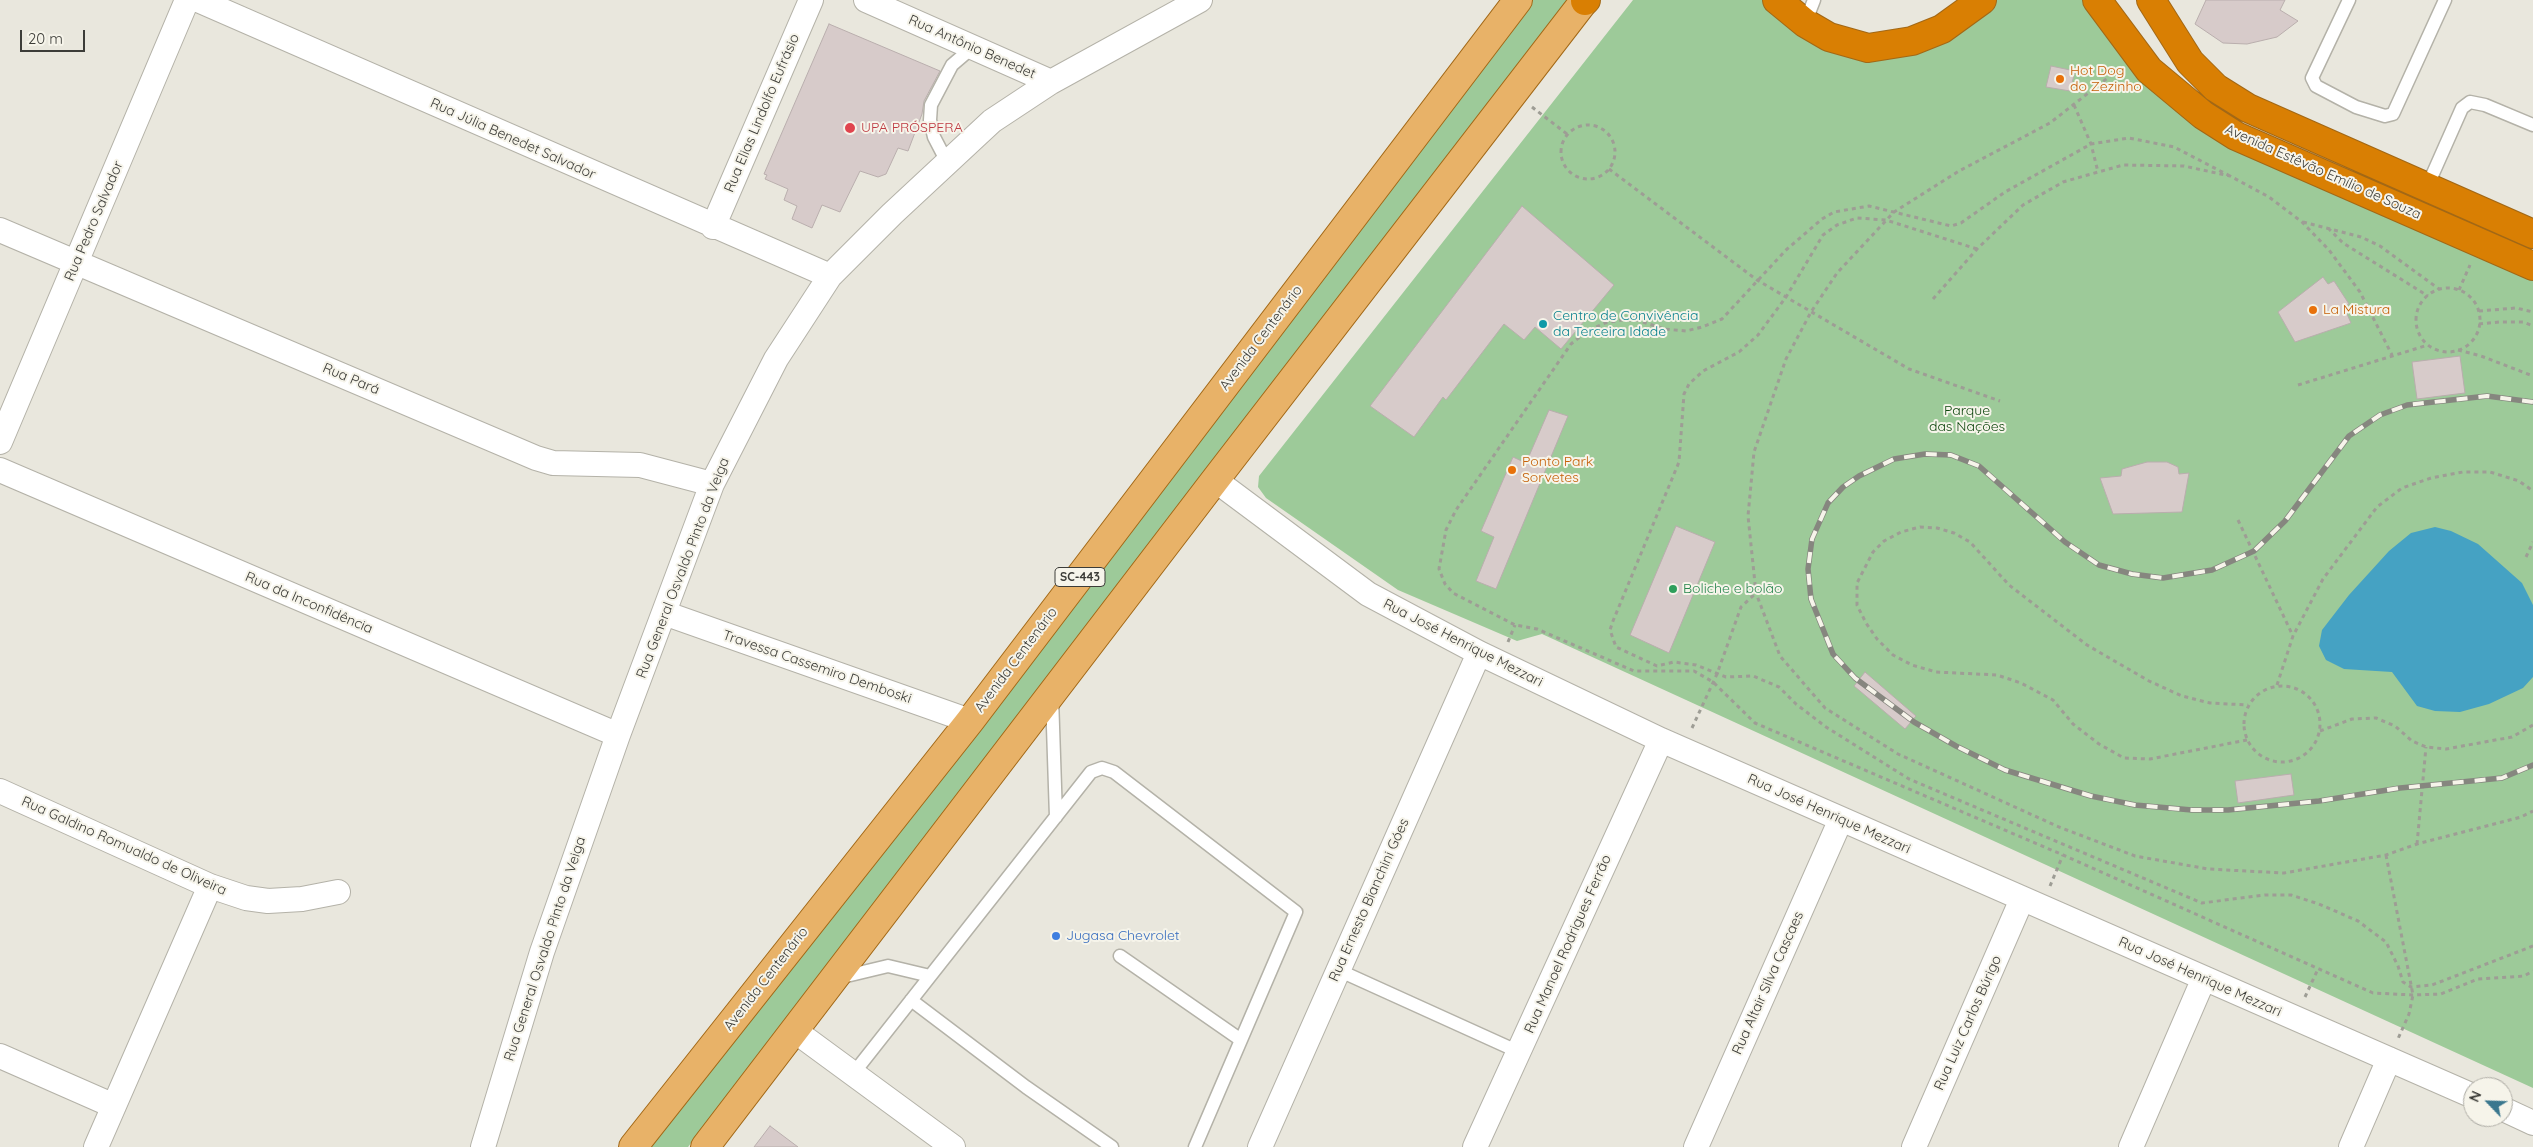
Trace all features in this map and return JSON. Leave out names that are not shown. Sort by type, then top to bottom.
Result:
[{"type":"highway","points":[[1777,0],[1810,11],[1829,37],[1868,48],[1912,42],[1942,29],[1982,0]]},
{"type":"highway","name":"Avenida Estêvão Emílio de Souza","points":[[2097,0],[2149,70],[2203,115],[2236,136],[2533,266]]},
{"type":"highway","name":"Avenida Estêvão Emílio de Souza","points":[[2151,0],[2190,62],[2216,88],[2248,108],[2533,234]]},
{"type":"main road","name":"Avenida Centenário","points":[[633,1147],[970,721],[1518,0]]},
{"type":"main road","points":[[705,1147],[1214,480],[1585,0]]},
{"type":"street","name":"Rua Pedro Salvador","points":[[0,442],[187,0]]},
{"type":"street","name":"Rua Júlia Benedet Salvador","points":[[198,0],[713,227],[830,276]]},
{"type":"street","name":"Rua Elias Lindolfo Eufrásio","points":[[713,227],[811,0]]},
{"type":"street","name":"Rua Antônio Benedet","points":[[866,0],[1052,82]]},
{"type":"street","name":"Rua General Osvaldo Pinto da Veiga","points":[[483,1147],[542,952],[618,735],[712,484],[776,359],[830,276],[947,162],[992,122],[1052,82],[1200,0]]},
{"type":"street","name":"Rua Pará","points":[[0,230],[536,458],[553,463],[640,465],[712,484]]},
{"type":"street","name":"Rua da Inconfidência","points":[[0,470],[618,735]]},
{"type":"street","name":"Rua José Henrique Mezzari","points":[[1214,480],[1368,594],[1479,653],[1671,745],[2463,1092]]},
{"type":"street","name":"Travessa Cassemiro Demboski","points":[[664,613],[970,721]]},
{"type":"street","name":"Rua Ernesto Bianchini Góes","points":[[1260,1147],[1479,653]]},
{"type":"street","name":"Rua Manoel Rodrigues Ferrão","points":[[1475,1147],[1518,1052],[1671,745]]},
{"type":"street","name":"Rua Galdino Romualdo de Oliveira","points":[[0,791],[210,886],[246,898],[268,901],[302,899],[338,892]]},
{"type":"street","name":"Rua Altair Silva Cascaes","points":[[1696,1147],[1841,819]]},
{"type":"street","points":[[96,1147],[210,886]]},
{"type":"street","name":"Rua Luiz Carlos Búrigo","points":[[1914,1147],[2032,903]]},
{"type":"street","points":[[2131,1147],[2204,978]]},
{"type":"street","points":[[795,1030],[954,1147]]},
{"type":"street","points":[[0,1056],[114,1106]]},
{"type":"street","points":[[2351,1147],[2389,1059]]},
{"type":"street","points":[[2513,1113],[2533,1122]]},
{"type":"lane","points":[[2349,0],[2312,78],[2316,86],[2356,107],[2385,116],[2393,114],[2445,0]]},
{"type":"lane","points":[[947,162],[934,137],[930,120],[931,105],[952,65],[973,47]]},
{"type":"lane","points":[[2427,187],[2462,108],[2470,102],[2485,105],[2533,125]]},
{"type":"lane","points":[[1052,693],[1056,817]]},
{"type":"lane","points":[[854,1074],[1091,772],[1102,768],[1114,772],[1296,912],[1195,1147]]},
{"type":"lane","points":[[1120,956],[1241,1040]]},
{"type":"lane","points":[[834,980],[873,968],[888,966],[930,976]]},
{"type":"lane","points":[[1338,970],[1518,1052]]},
{"type":"lane","points":[[912,1000],[1026,1087],[1112,1147]]},
{"type":"path","points":[[2138,55],[2050,123],[1959,171],[1894,212],[1837,273],[1811,312],[1786,359],[1754,452],[1748,516],[1756,593],[1780,656],[1825,708],[1898,754],[2059,827],[2135,856],[2208,869],[2284,874],[2386,855],[2417,844],[2521,817],[2533,811]]},
{"type":"path","points":[[1514,92],[1567,134]]},
{"type":"path","points":[[2074,104],[2091,144],[2098,172]]},
{"type":"path","points":[[1583,125],[1601,127],[1609,134],[1615,151],[1614,160],[1609,169],[1593,179],[1575,176],[1568,170],[1561,152],[1567,134],[1583,125]]},
{"type":"path","points":[[2392,355],[2360,292],[2329,250],[2302,222],[2269,198],[2174,147],[2129,138],[2091,144],[2005,192],[1961,222],[1951,226],[1869,206],[1834,212],[1822,219],[1786,250],[1757,280],[1741,301],[1722,319],[1702,328],[1686,331],[1664,329],[1637,320],[1622,320],[1605,323],[1587,331],[1571,344],[1456,510],[1446,530],[1439,568],[1445,584],[1453,593],[1515,625],[1537,629],[1634,671],[1694,671],[1713,682],[1755,723],[2063,855],[2373,993],[2441,994],[2478,979],[2524,976],[2533,971]]},
{"type":"path","points":[[1933,299],[1977,249],[2023,205],[2063,182],[2123,165],[2184,166],[2230,176]]},
{"type":"path","points":[[1609,169],[1757,280],[1909,369],[2000,401]]},
{"type":"path","points":[[1977,249],[1886,220],[1857,218],[1837,225],[1823,235],[1786,297],[1758,335],[1739,352],[1703,371],[1689,384],[1684,394],[1679,462],[1676,473],[1610,630],[1616,647],[1657,666],[1674,662],[1696,665],[1726,678],[1753,676],[1780,687],[1796,704],[1826,727],[1909,779],[2202,903],[2265,895],[2290,896],[2319,904],[2358,921],[2386,942],[2398,966],[2403,982],[2411,987],[2432,985],[2533,946]]},
{"type":"path","points":[[2302,222],[2346,232],[2380,246],[2439,289]]},
{"type":"path","points":[[2328,227],[2342,243],[2428,296]]},
{"type":"path","points":[[2449,288],[2468,294],[2479,311],[2479,324],[2474,339],[2457,350],[2447,352],[2429,345],[2422,338],[2416,319],[2418,309],[2428,296],[2439,289],[2449,288]]},
{"type":"path","points":[[2479,311],[2516,308],[2533,312]]},
{"type":"path","points":[[2479,324],[2515,322],[2533,326]]},
{"type":"path","points":[[2298,385],[2429,345]]},
{"type":"path","points":[[2457,350],[2482,356],[2533,376]]},
{"type":"path","points":[[2278,685],[2293,636],[2323,578],[2377,507],[2402,488],[2431,478],[2463,472],[2490,472],[2518,481],[2533,491]]},
{"type":"path","points":[[2238,520],[2293,636]]},
{"type":"path","points":[[2247,740],[2150,759],[2124,758],[2092,739],[2073,724],[2053,700],[2021,683],[1997,674],[1936,672],[1912,665],[1893,655],[1877,639],[1857,605],[1857,583],[1873,552],[1884,541],[1901,532],[1920,528],[1937,528],[1954,533],[1970,542],[2009,585],[2087,645],[2149,681],[2182,696],[2210,703],[2248,705]]},
{"type":"path","points":[[2526,557],[2533,542]]},
{"type":"path","points":[[1671,745],[1713,682],[1741,607],[1756,593]]},
{"type":"path","points":[[2278,685],[2295,687],[2311,697],[2317,707],[2320,731],[2316,742],[2309,752],[2299,759],[2287,762],[2264,758],[2254,750],[2247,740],[2244,716],[2248,705],[2261,692],[2278,685]]},
{"type":"path","points":[[2320,731],[2352,719],[2376,718],[2395,726],[2412,741],[2426,747],[2446,749],[2474,746],[2512,737],[2533,724]]},
{"type":"path","points":[[2417,844],[2426,747]]},
{"type":"path","points":[[2032,903],[2063,855]]},
{"type":"path","points":[[2386,855],[2413,995],[2409,1014],[2389,1059]]},
{"type":"path","points":[[2296,1019],[2318,969]]},
{"type":"green space","points":[[1525,0],[1570,0],[688,1147],[649,1147]]},
{"type":"green space","name":"Parque das Nações","points":[[1633,0],[1764,0],[1827,45],[1981,15],[1997,0],[2086,0],[2093,7],[2131,69],[2174,109],[2249,152],[2533,273],[2533,1088],[2513,1079],[2513,1077],[2509,1077],[1542,634],[1517,641],[1398,590],[1266,498],[1258,487],[1259,476]]},
{"type":"water","points":[[2435,527],[2451,531],[2478,544],[2522,583],[2533,605],[2533,677],[2523,688],[2489,704],[2460,712],[2435,711],[2417,706],[2392,672],[2344,669],[2326,660],[2319,646],[2322,630],[2349,595],[2389,551],[2411,533]]},
{"type":"building","points":[[2206,0],[2285,0],[2280,10],[2298,21],[2277,37],[2247,44],[2223,43],[2195,24]]},
{"type":"building","name":"UPA PRÓSPERA","points":[[829,24],[940,71],[924,101],[922,114],[908,151],[898,148],[886,174],[878,177],[860,171],[840,212],[822,205],[812,228],[792,219],[797,206],[784,200],[788,189],[765,179],[767,175],[764,174]]},
{"type":"building","name":"Hot Dog do Zezinho","points":[[2051,66],[2075,71],[2070,91],[2046,87]]},
{"type":"building","name":"Centro de Convivência da Terceira Idade","points":[[1522,206],[1614,285],[1561,349],[1535,327],[1524,340],[1504,324],[1446,400],[1443,397],[1414,437],[1370,406]]},
{"type":"building","name":"La Mistura","points":[[2323,277],[2328,284],[2334,281],[2349,304],[2344,307],[2351,323],[2295,342],[2278,312]]},
{"type":"building","points":[[2460,356],[2465,393],[2417,399],[2412,362]]},
{"type":"building","points":[[1549,410],[1568,416],[1496,589],[1476,581],[1494,537],[1481,531],[1513,457],[1526,463]]},
{"type":"building","points":[[2147,462],[2167,462],[2178,467],[2179,474],[2189,473],[2182,512],[2113,514],[2100,478],[2121,476],[2122,469]]},
{"type":"building","name":"Boliche e bolão","points":[[1676,526],[1715,542],[1669,653],[1630,635]]},
{"type":"building","points":[[1865,672],[1916,716],[1905,729],[1854,686]]},
{"type":"building","points":[[2291,774],[2294,795],[2238,803],[2235,781]]},
{"type":"building","points":[[770,1126],[798,1147],[754,1147]]},
{"type":"railway","points":[[2533,402],[2487,396],[2407,405],[2380,415],[2349,436],[2285,521],[2254,551],[2212,570],[2163,578],[2132,574],[2099,565],[2065,542],[1979,466],[1951,455],[1925,454],[1894,459],[1859,476],[1843,487],[1828,503],[1812,539],[1808,569],[1811,599],[1833,654],[1855,678],[1914,722],[1956,746],[2005,770],[2091,796],[2135,805],[2192,810],[2228,810],[2319,801],[2400,788],[2502,778],[2533,765]]},
{"type":"place","name":"Hot Dog do Zezinho","points":[[2060,79]]},
{"type":"place","name":"UPA PRÓSPERA","points":[[850,128]]},
{"type":"place","name":"La Mistura","points":[[2313,310]]},
{"type":"place","name":"Centro de Convivência da Terceira Idade","points":[[1543,324]]},
{"type":"place","name":"Ponto Park Sorvetes","points":[[1512,470]]},
{"type":"place","name":"Boliche e bolão","points":[[1673,589]]},
{"type":"place","name":"Jugasa Chevrolet","points":[[1056,936]]}]
